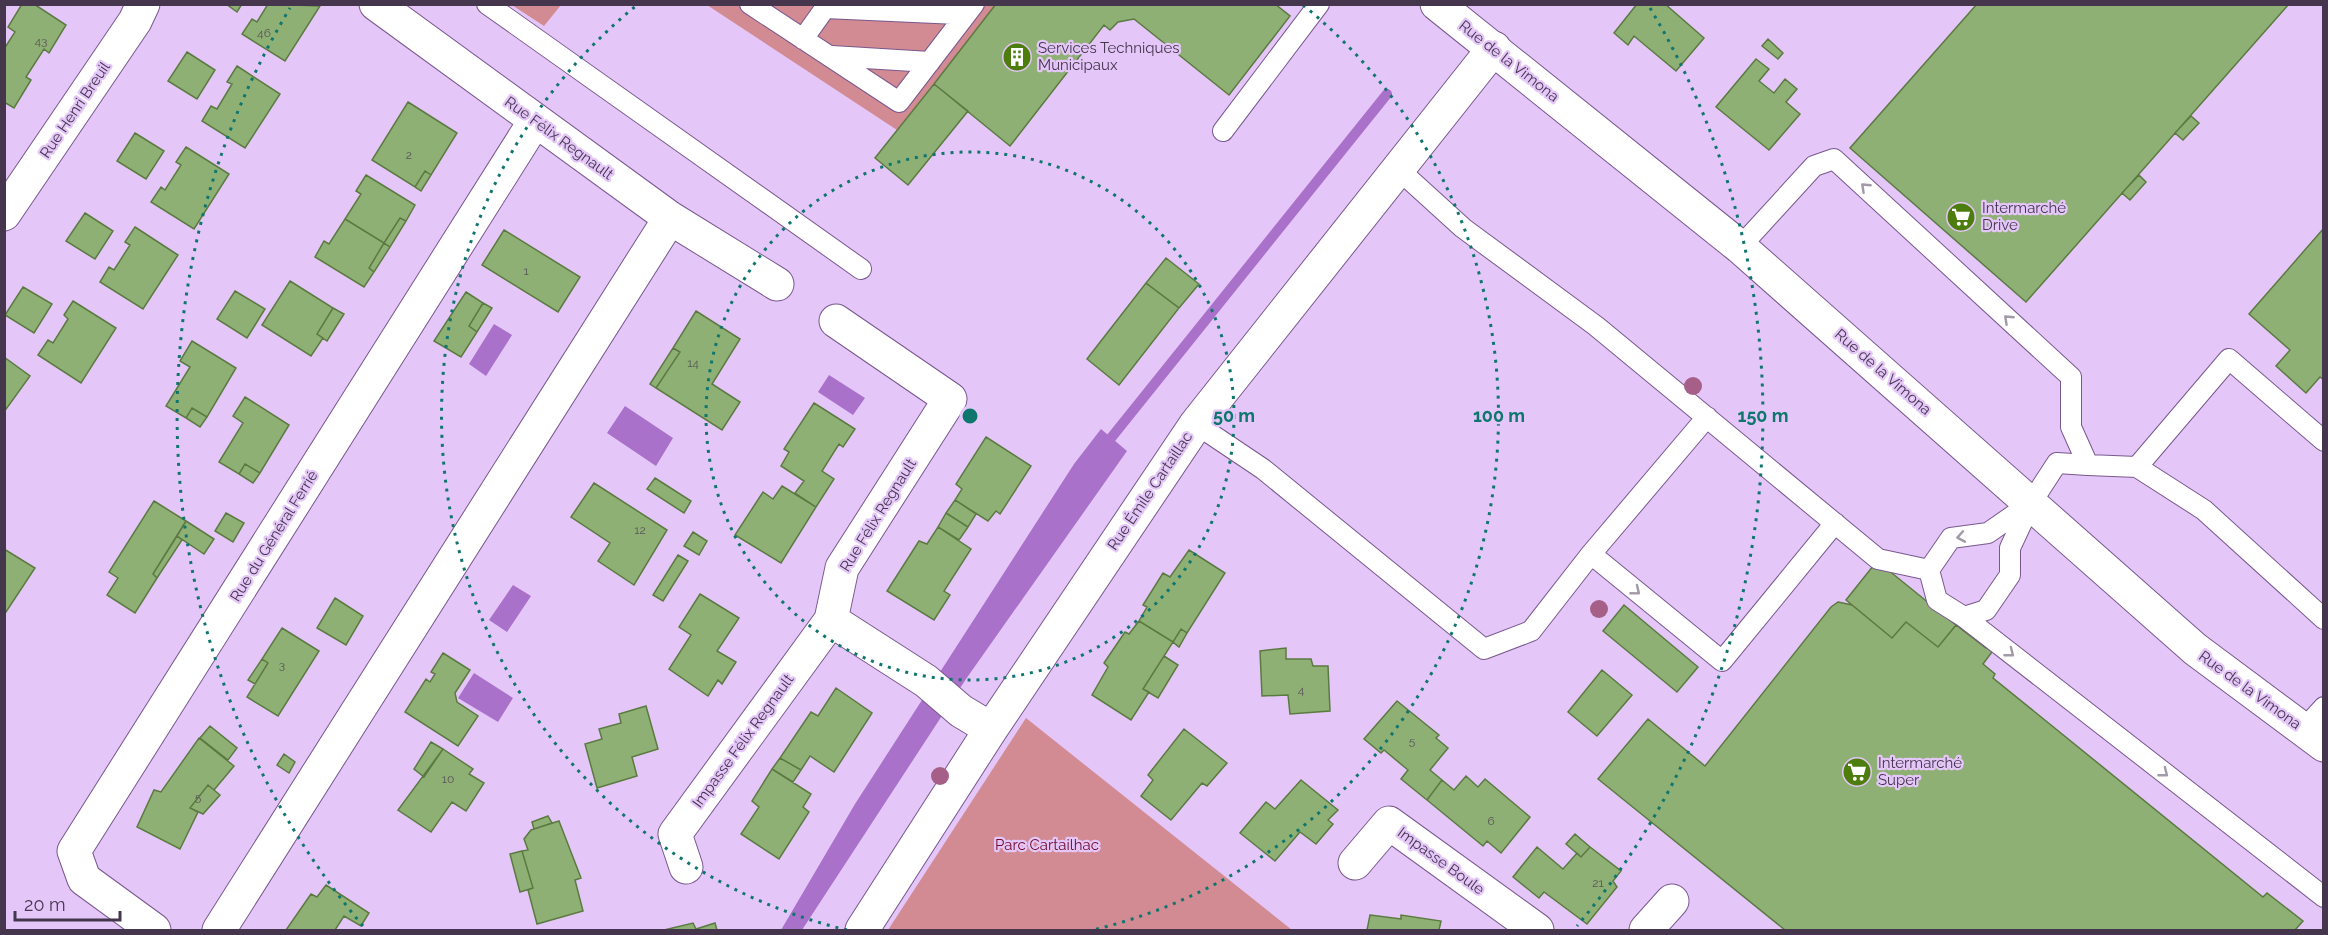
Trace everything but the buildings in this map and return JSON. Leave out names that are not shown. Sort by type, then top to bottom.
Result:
[{"type":"street","name":"Rue Henri Breuil","points":[[4,214],[129,31],[144,4]]},
{"type":"street","name":"Rue Félix Regnault","points":[[376,4],[535,122],[670,218],[777,284]]},
{"type":"street","name":"Rue de la Vimona","points":[[1448,13],[1740,247],[2194,650],[2317,727]]},
{"type":"street","name":"Rue Émile Cartaillac","points":[[862,930],[991,729],[1196,424],[1494,48]]},
{"type":"street","name":"Rue du Général Ferrié","points":[[154,930],[84,879],[74,852],[535,122]]},
{"type":"street","points":[[219,930],[670,218]]},
{"type":"street","name":"Rue Félix Regnault","points":[[831,620],[842,568],[950,399],[836,321]]},
{"type":"street","points":[[831,620],[926,681],[961,711],[991,729]]},
{"type":"street","name":"Impasse Félix Regnault","points":[[686,867],[675,834],[831,620]]},
{"type":"street","name":"Impasse Boule","points":[[1355,863],[1389,823],[1537,930]]},
{"type":"street","points":[[1646,930],[1672,901]]},
{"type":"lane","points":[[487,4],[861,269]]},
{"type":"lane","points":[[750,4],[780,24],[899,102],[930,62],[961,11],[826,6],[803,39]]},
{"type":"lane","points":[[770,4],[780,24]]},
{"type":"lane","points":[[1223,131],[1319,4]]},
{"type":"lane","points":[[829,56],[930,62]]},
{"type":"lane","points":[[1740,247],[1814,166],[1834,159],[2071,377],[2071,427],[2088,465]]},
{"type":"lane","points":[[1397,168],[1462,228],[1596,326],[1878,559],[1929,570]]},
{"type":"lane","points":[[2137,467],[2229,359],[2324,441]]},
{"type":"lane","points":[[1196,424],[1263,469],[1484,650],[1531,631],[1591,554],[1707,417]]},
{"type":"lane","points":[[1964,617],[1986,609],[2010,575],[2010,548],[2031,503],[2057,463],[2137,467],[2204,510],[2324,619]]},
{"type":"lane","points":[[2031,503],[1988,533],[1951,538],[1929,570],[1937,600],[1964,617],[2324,897]]},
{"type":"lane","points":[[1591,554],[1722,661],[1835,523]]},
{"type":"lane","points":[[1988,533],[2010,548]]},
{"type":"green space","points":[[512,5],[561,5],[544,26]]},
{"type":"green space","points":[[707,5],[996,5],[897,130]]},
{"type":"green space","name":"Parc Cartailhac","points":[[1026,718],[1292,930],[888,930]]},
{"type":"shaded area","points":[[494,324],[512,335],[486,376],[469,364]]},
{"type":"shaded area","points":[[829,375],[865,398],[853,415],[818,392]]},
{"type":"shaded area","points":[[625,406],[673,438],[656,466],[607,433]]},
{"type":"shaded area","points":[[1101,429],[1127,451],[966,679],[802,930],[781,930],[855,804],[1074,464]]},
{"type":"shaded area","points":[[513,585],[531,596],[507,632],[489,620]]},
{"type":"shaded area","points":[[474,673],[513,698],[498,722],[458,698]]},
{"type":"waterway","points":[[1103,448],[1387,94]]},
{"type":"place","name":"Services Techniques Municipaux","points":[[1017,57]]},
{"type":"place","name":"Intermarché Drive","points":[[1961,217]]},
{"type":"place","name":"Intermarché Super","points":[[1857,772]]}]
